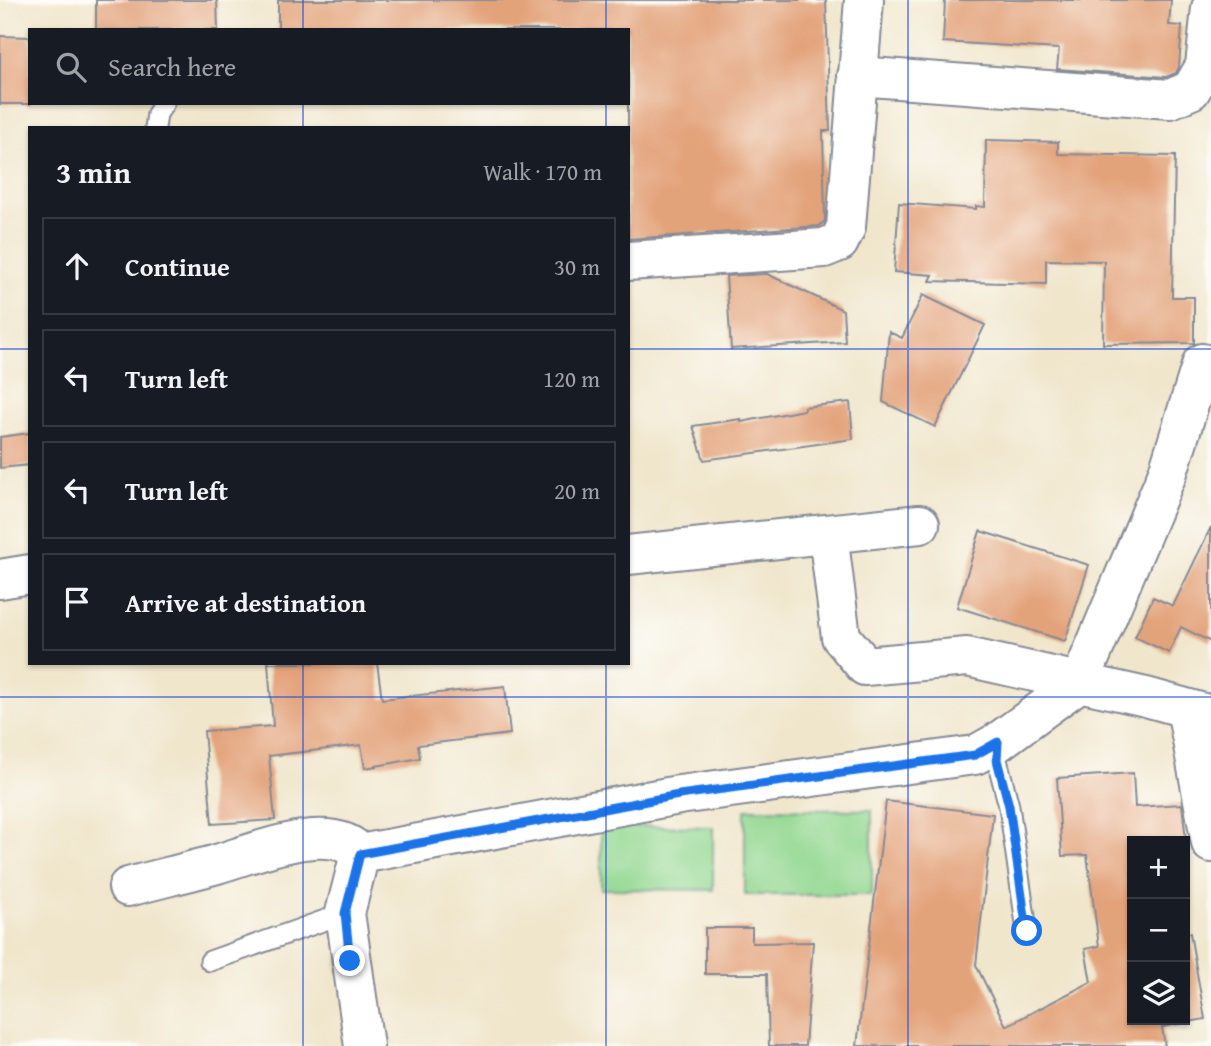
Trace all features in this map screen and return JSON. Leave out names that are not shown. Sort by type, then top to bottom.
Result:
[{"type":"street","points":[[630,261],[824,248],[839,242],[846,227],[864,0]]},
{"type":"street","points":[[857,76],[1170,99],[1192,90],[1205,66],[1211,8]]},
{"type":"street","points":[[360,854],[679,795],[975,755],[998,742],[1080,682],[1168,472],[1202,363]]},
{"type":"street","points":[[630,555],[920,524]]},
{"type":"street","points":[[828,534],[841,637],[865,666],[967,657],[1199,712],[1211,843]]},
{"type":"street","points":[[0,579],[28,574]]},
{"type":"street","points":[[128,887],[267,847],[299,841],[340,841],[354,846],[360,854]]},
{"type":"street","points":[[360,854],[345,913],[363,1046]]},
{"type":"lane","points":[[155,126],[157,114],[163,105]]},
{"type":"lane","points":[[998,742],[997,760],[1009,806],[1027,931]]},
{"type":"lane","points":[[210,961],[345,913]]},
{"type":"green space","points":[[745,809],[872,810],[872,895],[745,895]]},
{"type":"green space","points":[[601,826],[713,827],[713,890],[601,889]]},
{"type":"building","points":[[96,0],[217,0],[218,28],[96,28]]},
{"type":"building","points":[[278,0],[826,0],[830,131],[823,131],[825,221],[819,226],[630,239],[630,28],[278,28]]},
{"type":"building","points":[[945,0],[1171,0],[1169,25],[1182,26],[1179,67],[1176,73],[1166,77],[1057,69],[1059,49],[943,42]]},
{"type":"building","points":[[0,36],[28,37],[28,104],[0,104]]},
{"type":"building","points":[[986,140],[1058,142],[1058,154],[1175,156],[1172,297],[1194,297],[1194,343],[1103,344],[1104,261],[1046,260],[1046,284],[930,281],[933,275],[894,272],[899,203],[976,209],[976,206],[985,207]]},
{"type":"building","points":[[767,274],[843,310],[845,342],[731,349],[726,276]]},
{"type":"building","points":[[923,295],[985,325],[935,427],[883,402],[889,332],[902,338]]},
{"type":"building","points":[[850,402],[853,439],[704,460],[693,426],[741,419],[741,422],[804,410],[804,407]]},
{"type":"building","points":[[28,433],[28,465],[0,468],[0,437]]},
{"type":"building","points":[[1211,527],[1211,642],[1181,627],[1169,653],[1135,637],[1153,597],[1173,606]]},
{"type":"building","points":[[980,531],[1089,565],[1065,641],[957,607]]},
{"type":"building","points":[[268,665],[377,665],[382,699],[505,686],[510,734],[418,745],[420,758],[365,768],[361,745],[269,756],[275,820],[212,824],[204,731],[273,726]]},
{"type":"building","points":[[1133,773],[1135,807],[1182,804],[1186,836],[1127,836],[1127,1025],[1173,1025],[1162,1027],[1165,1046],[857,1046],[886,801],[993,814],[976,965],[1006,1026],[1091,982],[1085,949],[1099,946],[1087,855],[1062,856],[1057,778]]},
{"type":"building","points":[[705,928],[752,928],[752,943],[813,942],[805,1046],[769,1046],[767,974],[705,974]]},
{"type":"building","points":[[1190,933],[1205,1019],[1190,1022]]},
{"type":"route","points":[[350,961],[345,913],[360,854],[679,795],[975,755],[998,742],[997,760],[1009,806],[1027,931]]}]
